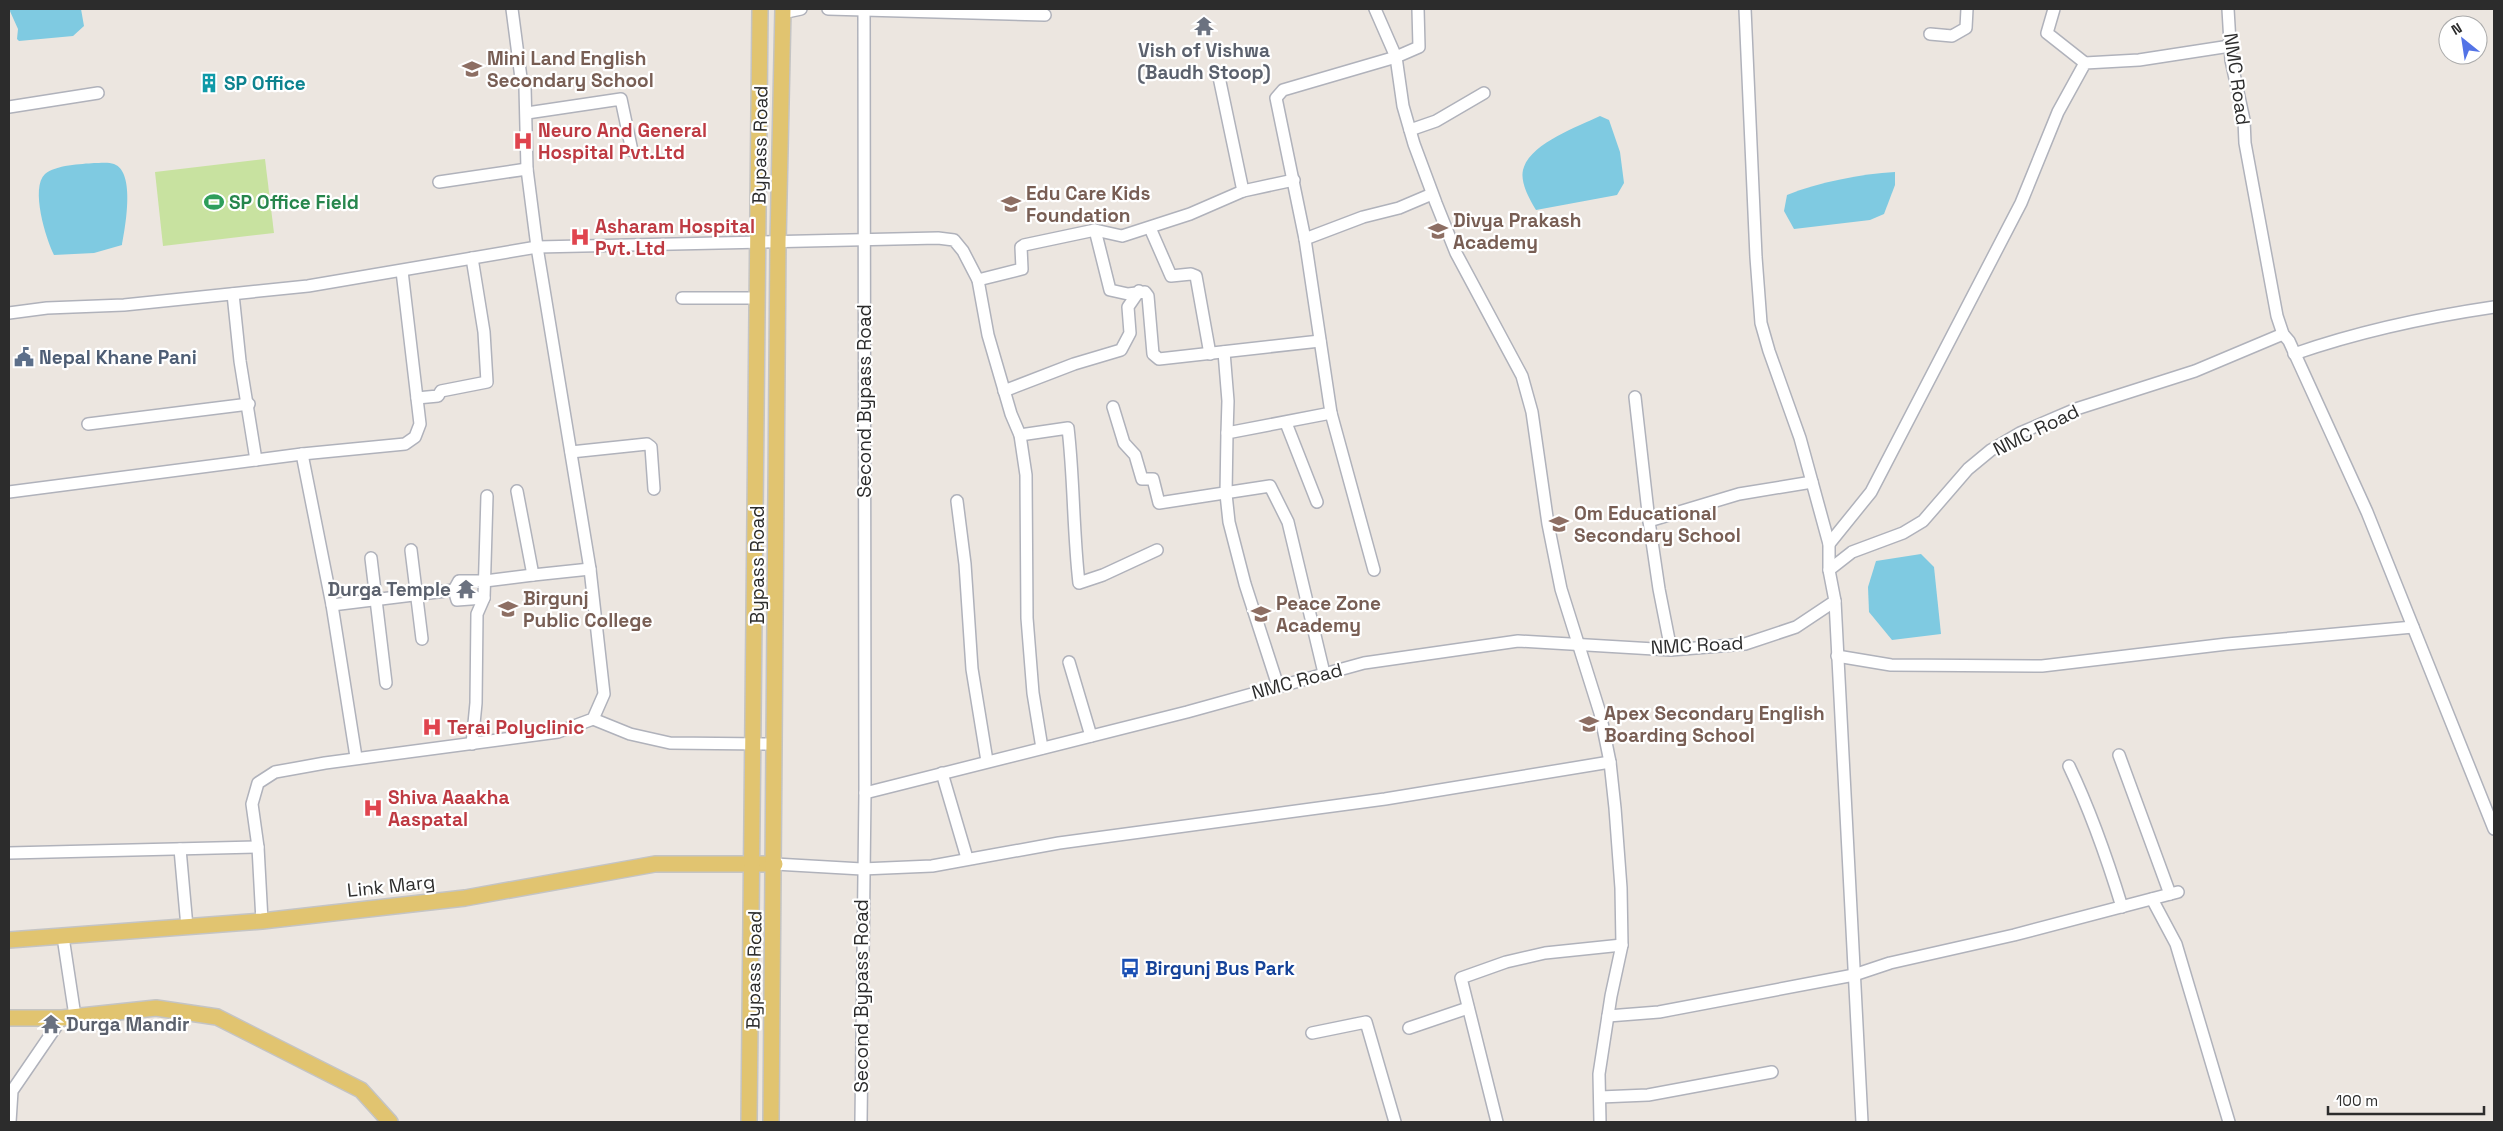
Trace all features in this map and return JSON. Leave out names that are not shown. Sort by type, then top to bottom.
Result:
[{"type":"main road","name":"Bypass Road","points":[[749,1122],[760,9]]},
{"type":"main road","name":"Bypass Road","points":[[771,1122],[775,864],[774,744],[778,242],[782,11]]},
{"type":"main road","name":"Link Marg","points":[[9,940],[262,921],[465,898],[655,864],[775,864]]},
{"type":"main road","points":[[9,1018],[69,1017],[156,1008],[217,1017],[361,1090],[390,1122]]},
{"type":"street","points":[[512,9],[521,78],[525,88],[527,169],[537,246],[590,569],[604,694],[594,719]]},
{"type":"street","points":[[782,11],[802,9]]},
{"type":"street","points":[[828,9],[1045,15]]},
{"type":"street","name":"Second Bypass Road","points":[[860,1122],[862,869],[865,793],[864,9]]},
{"type":"street","points":[[1376,9],[1396,57],[1403,106],[1432,194],[1456,254],[1522,376],[1532,412],[1548,524],[1561,589],[1600,713],[1610,762],[1621,888],[1622,945],[1599,1074],[1600,1122]]},
{"type":"street","points":[[1374,570],[1331,413],[1305,239],[1294,180],[1277,108],[1277,95],[1283,90],[1396,57],[1419,47],[1418,9]]},
{"type":"street","points":[[1745,9],[1756,257],[1761,322],[1830,544],[1829,570],[1835,601],[1862,1122]]},
{"type":"street","points":[[1930,34],[1952,36],[1966,28],[1967,9]]},
{"type":"street","points":[[2054,9],[2047,33],[2085,63],[2138,60],[2230,46]]},
{"type":"street","name":"NMC Road","points":[[1829,570],[1852,552],[1903,533],[1923,521],[1968,469],[1991,450],[2020,433],[2076,409],[2196,371],[2283,334],[2277,316],[2230,46],[2228,9]]},
{"type":"street","points":[[1830,544],[1871,492],[2020,203],[2058,112],[2085,63]]},
{"type":"street","points":[[1219,77],[1243,191]]},
{"type":"street","points":[[9,107],[98,93]]},
{"type":"street","points":[[1410,130],[1436,121],[1484,94]]},
{"type":"street","points":[[527,113],[620,99],[632,151]]},
{"type":"street","points":[[439,182],[527,169]]},
{"type":"street","points":[[978,280],[1022,269],[1021,247],[1024,245],[1095,230],[1122,236],[1150,228],[1220,202],[1243,191],[1294,180]]},
{"type":"street","points":[[1305,239],[1363,217],[1399,208],[1432,194]]},
{"type":"street","points":[[1150,228],[1170,276],[1191,274],[1196,276],[1210,354]]},
{"type":"street","points":[[1095,230],[1110,290],[1128,294],[1138,291],[1145,292],[1148,296],[1155,357],[1163,359],[1320,340]]},
{"type":"street","points":[[9,313],[47,308],[124,305],[308,286],[537,246],[758,240],[778,242],[938,238],[954,240],[963,251],[978,280],[988,335],[1004,391],[1020,435],[1026,475],[1027,618],[1034,693],[1042,748]]},
{"type":"street","points":[[417,398],[438,396],[441,392],[487,382],[484,332],[472,258]]},
{"type":"street","points":[[9,492],[302,454],[405,444],[415,437],[420,424],[402,271]]},
{"type":"street","points":[[1004,391],[1074,364],[1122,350],[1130,333],[1128,307],[1138,291]]},
{"type":"street","points":[[233,294],[240,361],[249,404],[256,460]]},
{"type":"street","points":[[682,298],[757,298]]},
{"type":"street","points":[[2294,354],[2340,338],[2380,328],[2494,307]]},
{"type":"street","points":[[2283,334],[2289,341],[2331,428],[2364,504],[2494,829]]},
{"type":"street","points":[[1224,352],[1228,401],[1226,494],[1229,522],[1245,584],[1278,686]]},
{"type":"street","points":[[1635,396],[1658,589],[1671,650]]},
{"type":"street","points":[[88,424],[249,404]]},
{"type":"street","points":[[1113,407],[1124,443],[1135,455],[1142,479],[1153,478],[1159,503],[1270,486],[1288,522],[1324,673]]},
{"type":"street","points":[[1227,433],[1331,413]]},
{"type":"street","points":[[1286,423],[1317,502]]},
{"type":"street","points":[[1020,435],[1068,428],[1074,477],[1075,545],[1079,583],[1096,578],[1156,550]]},
{"type":"street","points":[[571,452],[647,444],[651,447],[653,454],[654,490]]},
{"type":"street","points":[[302,454],[332,605],[356,757]]},
{"type":"street","points":[[1649,521],[1739,494],[1812,482]]},
{"type":"street","points":[[517,491],[532,575]]},
{"type":"street","points":[[472,744],[476,703],[477,614],[484,598],[487,496]]},
{"type":"street","points":[[957,501],[965,564],[972,669],[987,761]]},
{"type":"street","points":[[411,550],[422,639]]},
{"type":"street","points":[[371,558],[386,684]]},
{"type":"street","points":[[484,598],[457,600],[454,590],[459,581],[485,581],[590,569]]},
{"type":"street","points":[[332,605],[454,590]]},
{"type":"street","name":"NMC Road","points":[[865,793],[1187,712],[1364,662],[1518,641],[1671,650],[1745,644],[1796,626],[1835,601]]},
{"type":"street","points":[[1837,656],[1891,665],[2042,666],[2227,644],[2413,627]]},
{"type":"street","points":[[1069,662],[1091,736]]},
{"type":"street","points":[[262,921],[258,848],[252,804],[258,783],[275,772],[356,757],[558,732],[594,719],[630,734],[670,743],[774,744]]},
{"type":"street","points":[[1608,1016],[1659,1012],[1854,975],[1890,963],[2014,935],[2174,893],[2119,755]]},
{"type":"street","points":[[775,864],[862,869],[932,866],[967,858],[1170,827],[1384,799],[1610,762]]},
{"type":"street","points":[[2069,766],[2104,849],[2122,907]]},
{"type":"street","points":[[942,773],[967,858]]},
{"type":"street","points":[[9,853],[258,848]]},
{"type":"street","points":[[180,849],[187,927]]},
{"type":"street","points":[[2152,899],[2176,944],[2229,1122]]},
{"type":"street","points":[[10,1122],[10,1090],[69,1017],[63,937]]},
{"type":"street","points":[[1497,1122],[1461,978],[1506,962],[1546,953],[1622,945]]},
{"type":"street","points":[[1409,1028],[1468,1008]]},
{"type":"street","points":[[1312,1033],[1366,1022],[1395,1122]]},
{"type":"street","points":[[1600,1097],[1648,1095],[1772,1072]]},
{"type":"green space","name":"SP Office Field","points":[[265,159],[274,233],[163,246],[155,172]]},
{"type":"water","points":[[9,9],[81,9],[84,26],[73,36],[19,41],[17,39],[18,29]]},
{"type":"water","points":[[1600,116],[1609,120],[1620,152],[1624,183],[1617,195],[1536,210],[1526,191],[1522,175],[1527,161],[1534,152],[1555,137]]},
{"type":"water","points":[[94,163],[114,164],[121,169],[125,178],[127,201],[122,245],[94,253],[54,255],[47,238],[41,214],[39,190],[41,181],[49,171]]},
{"type":"water","points":[[1895,172],[1895,185],[1884,214],[1870,220],[1794,229],[1784,211],[1787,195],[1799,190],[1840,179]]},
{"type":"water","points":[[1921,554],[1934,567],[1941,634],[1892,640],[1869,612],[1868,587],[1876,561]]},
{"type":"place","name":"Vish of Vishwa (Baudh Stoop)","points":[[1204,26]]},
{"type":"place","name":"Mini Land English Secondary School","points":[[472,69]]},
{"type":"place","name":"SP Office","points":[[209,83]]},
{"type":"place","name":"Neuro And General Hospital Pvt.Ltd","points":[[523,141]]},
{"type":"place","name":"SP Office Field","points":[[214,202]]},
{"type":"place","name":"Edu Care Kids Foundation","points":[[1011,204]]},
{"type":"place","name":"Divya Prakash Academy","points":[[1438,231]]},
{"type":"place","name":"Asharam Hospital Pvt. Ltd","points":[[580,237]]},
{"type":"place","name":"Nepal Khane Pani","points":[[24,357]]},
{"type":"place","name":"Om Educational Secondary School","points":[[1559,524]]},
{"type":"place","name":"Durga Temple","points":[[466,589]]},
{"type":"place","name":"Birgunj Public College","points":[[508,609]]},
{"type":"place","name":"Peace Zone Academy","points":[[1261,614]]},
{"type":"place","name":"Apex Secondary English Boarding School","points":[[1589,724]]},
{"type":"place","name":"Terai Polyclinic","points":[[432,727]]},
{"type":"place","name":"Shiva Aaakha Aaspatal","points":[[373,808]]},
{"type":"place","name":"Birgunj Bus Park","points":[[1130,968]]},
{"type":"place","name":"Durga Mandir","points":[[51,1024]]}]
